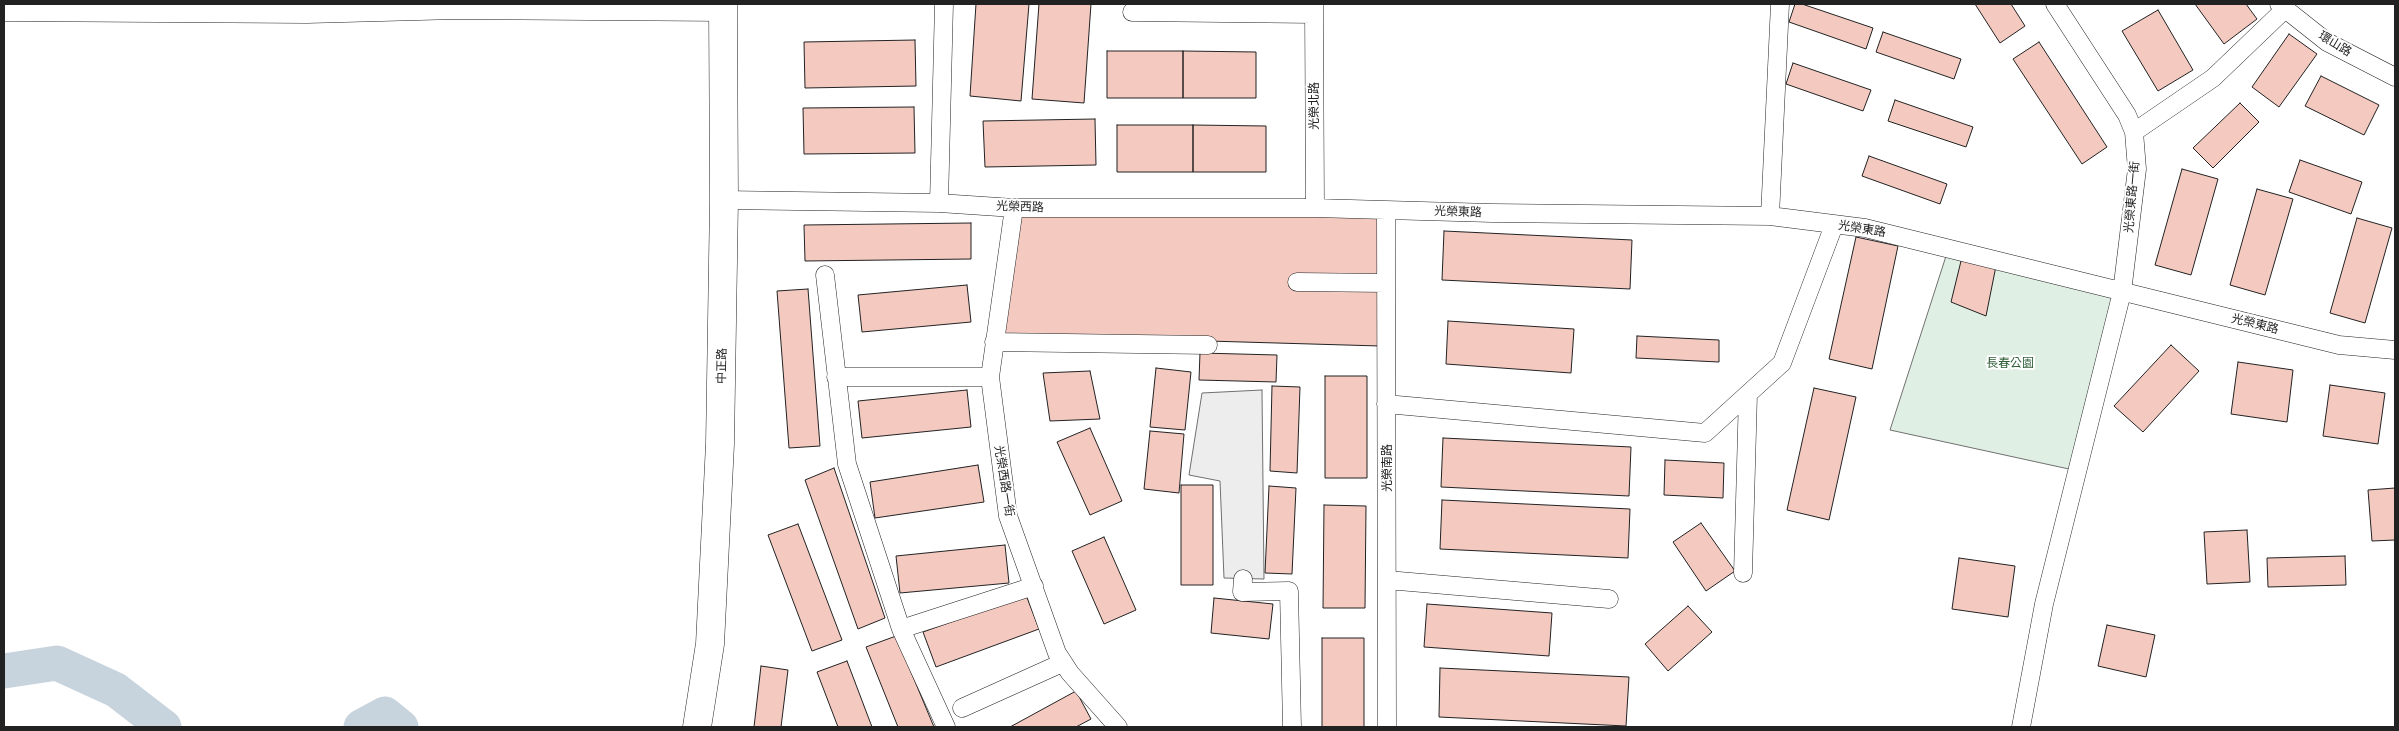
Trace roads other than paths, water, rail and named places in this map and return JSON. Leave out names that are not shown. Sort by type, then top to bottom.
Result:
[{"type":"main road","name":"中正路","points":[[697,727],[710,644],[720,444],[724,200],[723,8]]},
{"type":"street","points":[[939,203],[944,4]]},
{"type":"street","points":[[1770,216],[1780,4]]},
{"type":"street","name":"光榮東路一街","points":[[2021,727],[2044,604],[2122,292],[2137,168],[2134,132],[2127,115],[2055,4]]},
{"type":"street","points":[[2134,132],[2213,78],[2282,7]]},
{"type":"street","name":"環山路","points":[[2282,7],[2326,42],[2395,78]]},
{"type":"street","points":[[4,12],[141,8],[307,14],[456,10],[723,8]]},
{"type":"street","points":[[1132,12],[1314,9]]},
{"type":"street","name":"光榮北路","points":[[1314,9],[1315,208]]},
{"type":"street","name":"光榮西路","points":[[724,200],[939,203],[1014,208],[1315,208]]},
{"type":"street","name":"光榮西路一街","points":[[1014,208],[990,377],[1008,516],[1062,662],[1111,725]]},
{"type":"street","name":"光榮東路","points":[[1315,208],[1770,216],[1865,228],[2339,344],[2395,350]]},
{"type":"street","name":"光榮南路","points":[[1386,210],[1388,727]]},
{"type":"street","points":[[1386,404],[1705,433],[1782,363],[1834,225]]},
{"type":"street","points":[[825,275],[847,464],[901,629],[946,727]]},
{"type":"street","points":[[1297,282],[1386,283]]},
{"type":"street","points":[[994,342],[1208,344]]},
{"type":"street","points":[[836,376],[990,377]]},
{"type":"street","points":[[1743,573],[1748,394]]},
{"type":"street","points":[[1243,579],[1242,592],[1289,591],[1292,727]]},
{"type":"street","points":[[1387,580],[1609,598]]},
{"type":"street","points":[[901,629],[1034,586]]},
{"type":"street","points":[[962,708],[1062,662]]},
{"type":"waterway","points":[[4,671],[57,663],[116,690],[164,727]]},
{"type":"waterway","points":[[361,727],[385,714],[401,727]]},
{"type":"park label","name":"長春公園","points":[[2010,363]]}]
